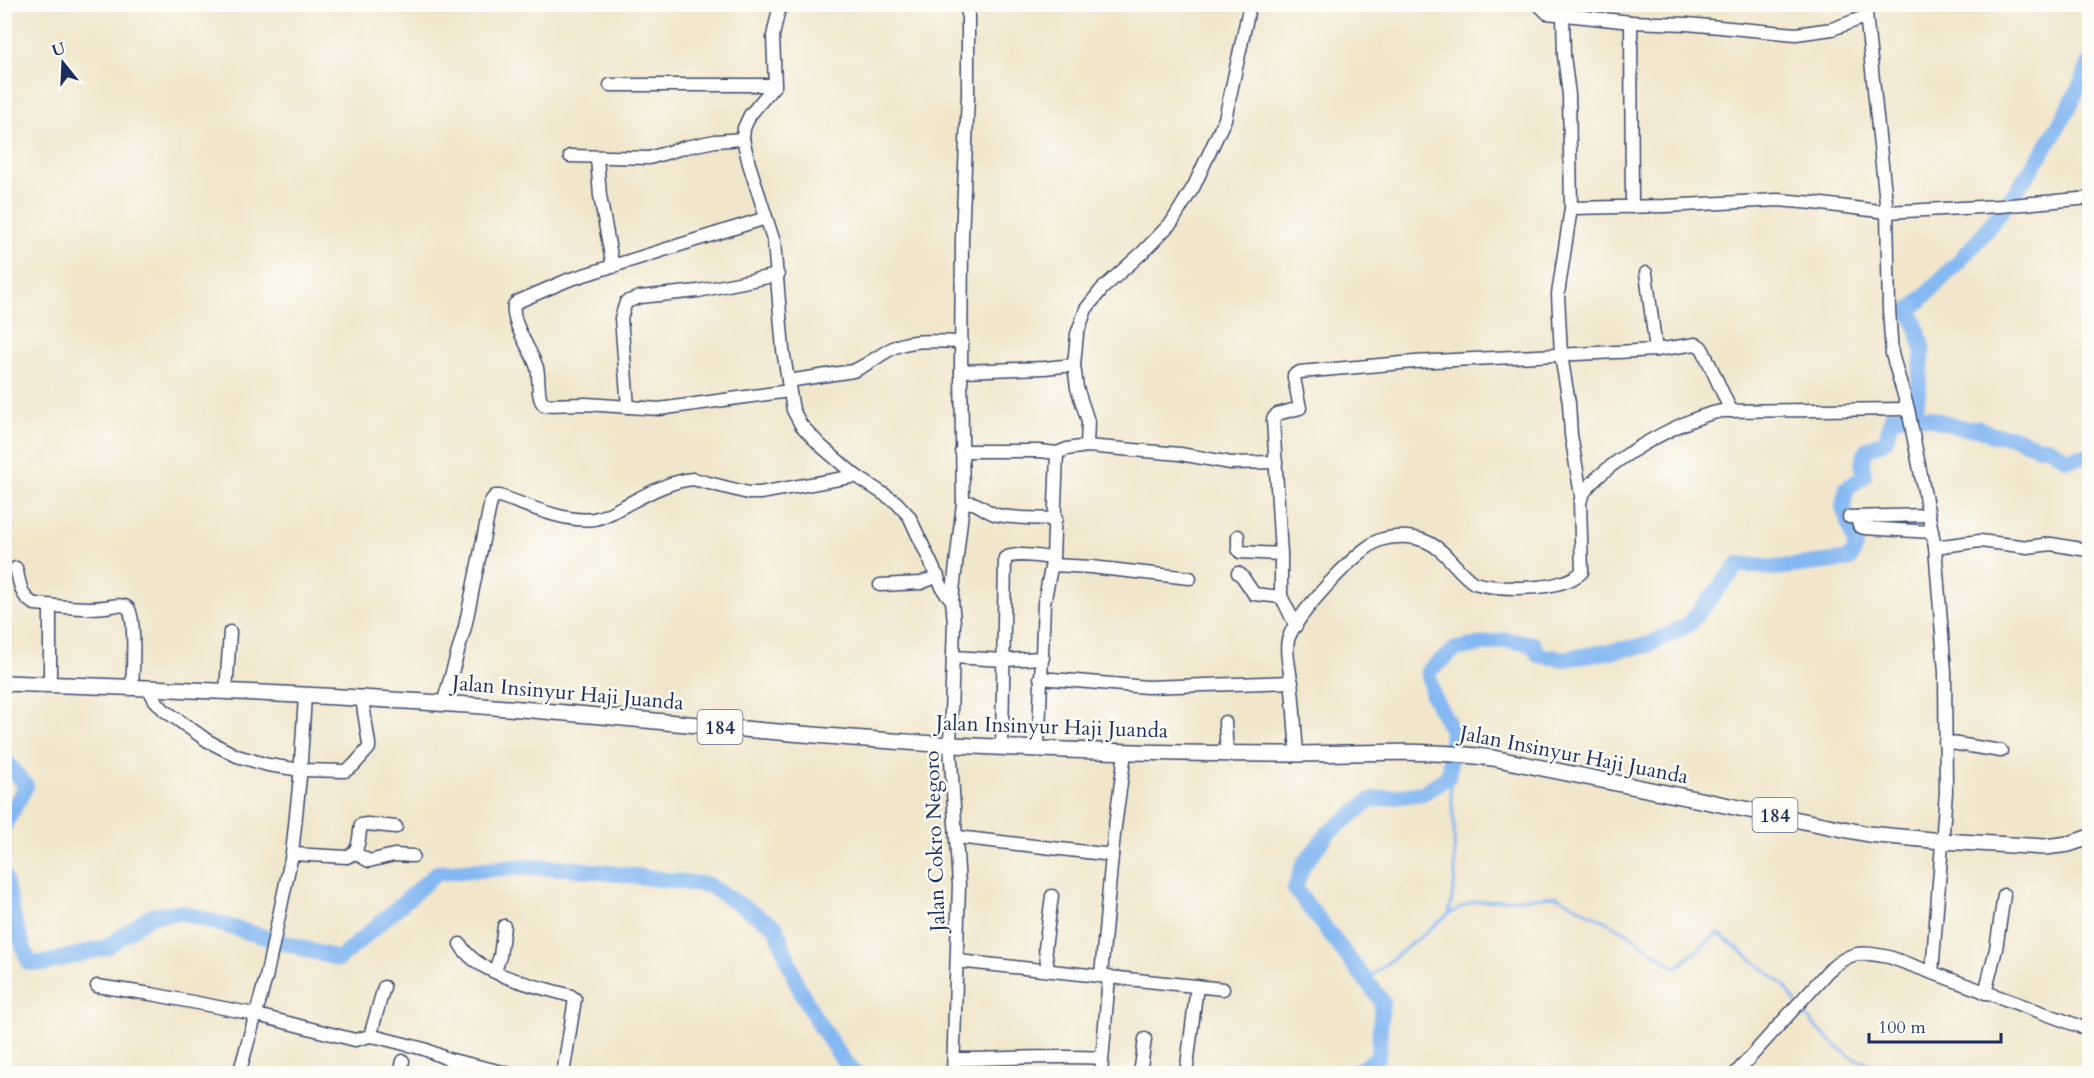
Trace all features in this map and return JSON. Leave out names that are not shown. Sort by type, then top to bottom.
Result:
[{"type":"main road","name":"Jalan Insinyur Haji Juanda","points":[[4,683],[132,687],[443,704],[951,745],[1125,753],[1297,754],[1436,751],[1493,758],[1868,834],[2045,847],[2069,844],[2090,837]]},
{"type":"street","points":[[570,156],[649,158],[715,141],[743,139],[744,128],[750,115],[775,84],[773,36],[780,4]]},
{"type":"street","points":[[952,600],[963,503],[961,451],[962,238],[968,95],[968,4]]},
{"type":"street","points":[[1087,446],[1088,421],[1077,388],[1074,365],[1077,334],[1086,309],[1102,290],[1172,222],[1194,186],[1225,119],[1250,4]]},
{"type":"street","points":[[1538,4],[1547,13],[1631,22],[1687,24],[1796,34],[1832,29],[1865,11],[1887,212],[1889,328],[1892,354],[1909,415],[1935,547],[1947,690],[1944,742],[1946,792],[1932,973]]},
{"type":"street","points":[[1297,754],[1289,638],[1318,596],[1361,552],[1371,545],[1392,538],[1413,538],[1437,547],[1467,579],[1481,585],[1537,588],[1582,572],[1581,495],[1561,355],[1558,294],[1571,208],[1569,95],[1564,56],[1563,14]]},
{"type":"street","points":[[1631,22],[1632,207]]},
{"type":"street","points":[[610,85],[775,84]]},
{"type":"street","name":"Jalan Cokro Negoro","points":[[743,139],[774,242],[783,350],[793,410],[801,425],[821,446],[856,476],[896,502],[909,516],[944,591],[952,600],[951,745],[959,885],[954,1074]]},
{"type":"street","points":[[597,158],[600,196],[613,267]]},
{"type":"street","points":[[1571,208],[1786,201],[1887,212],[2001,206],[2090,198]]},
{"type":"street","points":[[766,218],[568,280],[514,305],[513,315],[537,368],[542,404],[670,408],[788,386],[853,371],[896,347],[906,344],[962,342]]},
{"type":"street","points":[[1646,273],[1656,350]]},
{"type":"street","points":[[628,407],[621,318],[626,302],[640,297],[698,291],[778,275]]},
{"type":"street","points":[[1296,626],[1281,597],[1281,554],[1273,419],[1277,414],[1300,408],[1294,375],[1300,372],[1426,361],[1656,350],[1692,344],[1701,347],[1731,411]]},
{"type":"street","points":[[961,371],[1074,365]]},
{"type":"street","points":[[1581,495],[1611,464],[1704,414],[1731,411],[1909,415]]},
{"type":"street","points":[[961,451],[1057,453],[1087,446],[1180,454],[1231,464],[1276,462]]},
{"type":"street","points":[[1037,749],[1044,603],[1053,562],[1056,519],[1057,453]]},
{"type":"street","points":[[443,704],[465,627],[491,501],[495,496],[557,515],[593,519],[685,480],[693,479],[748,493],[760,493],[856,476]]},
{"type":"street","points":[[963,503],[971,501],[996,515],[1056,519]]},
{"type":"street","points":[[1929,515],[1853,517],[1861,527],[1932,532]]},
{"type":"street","points":[[1238,536],[1240,552],[1281,554]]},
{"type":"street","points":[[1935,547],[1980,542],[2028,547],[2051,544],[2086,550]]},
{"type":"street","points":[[1002,747],[1005,558],[1021,556],[1091,567],[1190,578]]},
{"type":"street","points":[[16,568],[23,595],[26,600],[35,604],[99,608],[121,605],[128,608],[132,615],[134,661],[132,687]]},
{"type":"street","points":[[1238,573],[1254,594],[1281,597]]},
{"type":"street","points":[[880,585],[921,583],[938,576]]},
{"type":"street","points":[[50,605],[50,684]]},
{"type":"street","points":[[226,692],[230,632]]},
{"type":"street","points":[[953,657],[1004,660],[1043,658]]},
{"type":"street","points":[[1040,678],[1147,687],[1292,682]]},
{"type":"street","points":[[149,688],[154,699],[164,710],[207,741],[237,756],[268,765],[301,770],[345,771],[353,766],[367,750],[369,744],[362,699]]},
{"type":"street","points":[[239,1074],[271,952],[292,854],[301,770],[305,696]]},
{"type":"street","points":[[1225,722],[1227,754]]},
{"type":"street","points":[[1944,742],[2001,751]]},
{"type":"street","points":[[1101,1074],[1112,855],[1125,753]]},
{"type":"street","points":[[355,853],[361,825],[396,827]]},
{"type":"street","points":[[957,837],[1112,855]]},
{"type":"street","points":[[292,854],[342,858],[355,853]]},
{"type":"street","points":[[355,853],[369,861],[394,855],[412,856]]},
{"type":"street","points":[[1985,993],[1996,949],[2004,895]]},
{"type":"street","points":[[1048,970],[1045,948],[1052,896]]},
{"type":"street","points":[[495,971],[500,956],[504,926]]},
{"type":"street","points":[[460,944],[470,958],[495,971],[515,980],[575,999],[563,1074]]},
{"type":"street","points":[[1735,1074],[1834,966],[1846,956],[1854,953],[1889,957],[2090,1030]]},
{"type":"street","points":[[957,962],[1223,989]]},
{"type":"street","points":[[97,986],[151,994],[255,1015],[355,1040],[370,1036],[424,1049],[448,1059],[511,1074]]},
{"type":"street","points":[[1186,1074],[1197,986]]},
{"type":"street","points":[[370,1036],[384,987]]},
{"type":"street","points":[[1140,1074],[1145,1039]]},
{"type":"street","points":[[954,1059],[1064,1055],[1102,1058]]},
{"type":"waterway","points":[[1915,417],[1923,351],[1910,311],[1975,244],[2014,194],[2056,131],[2090,63]]},
{"type":"waterway","points":[[1354,1074],[1378,1057],[1382,1001],[1295,889],[1303,865],[1329,832],[1371,800],[1423,793],[1449,776],[1452,730],[1433,696],[1428,671],[1456,649],[1505,640],[1533,644],[1538,655],[1564,659],[1648,645],[1688,625],[1739,564],[1774,568],[1850,559],[1856,547],[1843,506],[1847,488],[1864,476],[1862,463],[1866,450],[1886,440],[1892,417],[1926,417],[1964,428],[1979,428],[1992,435],[2011,436],[2038,447],[2048,447],[2067,459],[2090,455]]},
{"type":"waterway","points":[[4,759],[26,786],[4,826]]},
{"type":"waterway","points":[[1449,776],[1454,824],[1455,881],[1449,914]]},
{"type":"waterway","points":[[4,876],[15,924],[29,963],[46,963],[107,947],[150,916],[180,912],[339,959],[437,873],[518,867],[569,868],[708,885],[776,927],[796,982],[817,1021],[843,1060],[857,1074]]},
{"type":"waterway","points":[[1367,979],[1449,914],[1472,902],[1557,896],[1624,931],[1676,968],[1718,933],[1785,986],[1796,1003]]},
{"type":"waterway","points":[[1800,1008],[1811,1022],[1853,1058],[1920,1074]]}]
